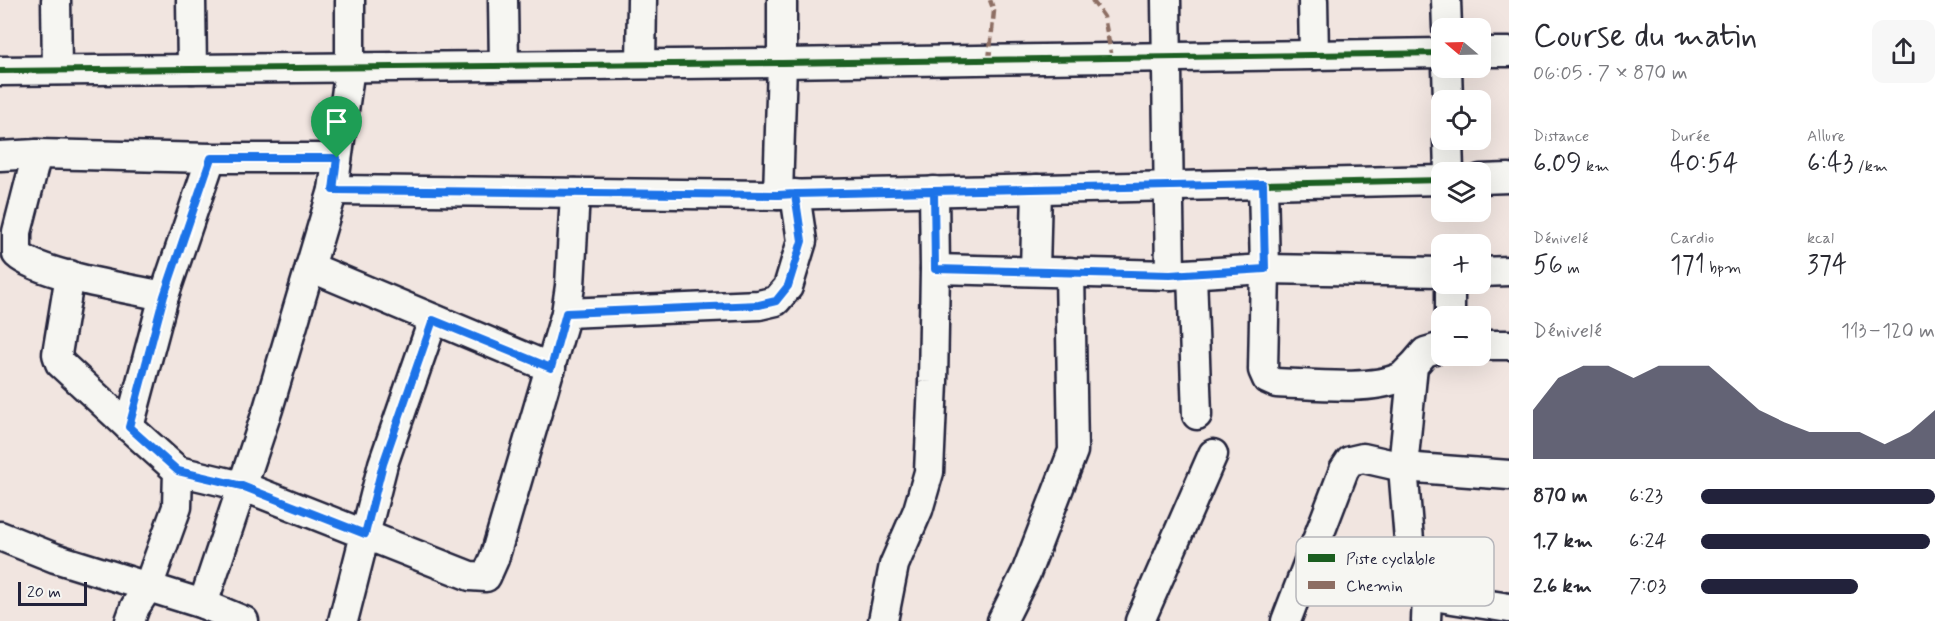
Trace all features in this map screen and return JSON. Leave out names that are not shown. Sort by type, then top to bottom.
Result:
[{"type":"street","points":[[56,0],[57,70]]},
{"type":"street","points":[[191,0],[192,69]]},
{"type":"street","points":[[203,604],[242,486],[333,190],[350,67],[350,0]]},
{"type":"street","points":[[504,0],[504,66]]},
{"type":"street","points":[[641,64],[642,0]]},
{"type":"street","points":[[566,313],[759,305],[776,301],[788,286],[802,241],[786,195],[782,0]]},
{"type":"street","points":[[1166,0],[1169,186],[1197,415]]},
{"type":"street","points":[[1313,0],[1314,55]]},
{"type":"street","points":[[1446,0],[1447,18]]},
{"type":"street","points":[[1491,52],[1509,52]]},
{"type":"street","points":[[0,71],[1431,53]]},
{"type":"street","points":[[0,156],[37,154],[337,158]]},
{"type":"street","points":[[37,154],[17,232],[17,254],[25,261],[70,275],[164,296]]},
{"type":"street","points":[[129,427],[164,296],[211,158]]},
{"type":"street","points":[[1491,179],[1509,178]]},
{"type":"street","points":[[333,190],[786,195],[1431,180]]},
{"type":"street","points":[[1263,184],[1265,269],[1263,370],[1267,379],[1276,383],[1347,386],[1383,382],[1400,378],[1425,352],[1431,350]]},
{"type":"street","points":[[1035,271],[1037,189]]},
{"type":"street","points":[[883,621],[894,565],[918,510],[930,472],[935,269],[934,191]]},
{"type":"street","points":[[70,275],[57,354],[60,363],[178,471],[242,486],[470,576],[486,577],[494,559],[566,313],[570,286],[575,193]]},
{"type":"street","points":[[310,267],[551,368]]},
{"type":"street","points":[[935,269],[1181,274],[1265,269],[1431,272]]},
{"type":"street","points":[[1491,272],[1509,271]]},
{"type":"street","points":[[1002,621],[1026,573],[1073,451],[1070,272]]},
{"type":"street","points":[[343,621],[383,464],[433,320]]},
{"type":"street","points":[[1491,345],[1509,345]]},
{"type":"street","points":[[1408,537],[1402,466],[1413,366]]},
{"type":"street","points":[[1140,621],[1213,454]]},
{"type":"street","points":[[1318,537],[1344,470],[1350,462],[1363,458],[1402,466],[1509,475]]},
{"type":"street","points":[[130,621],[135,607],[148,587],[177,507],[178,471]]},
{"type":"street","points":[[0,536],[55,558],[203,604],[244,621]]},
{"type":"street","points":[[1286,621],[1296,595]]},
{"type":"street","points":[[1426,608],[1509,608]]},
{"type":"marked path","points":[[989,60],[994,11],[990,0]]},
{"type":"marked path","points":[[1092,0],[1104,17],[1112,58]]},
{"type":"cycle path","points":[[0,71],[1431,53]]},
{"type":"cycle path","points":[[333,190],[778,195],[1431,180]]},
{"type":"route","points":[[337,158],[211,158],[164,296],[129,427],[178,471],[242,486],[365,534],[383,464],[433,320],[551,368],[566,313],[759,305],[776,301],[788,286],[802,241],[795,194],[934,191],[935,269],[1170,275],[1265,269],[1263,184],[795,194],[778,195],[333,190],[337,158]]}]
